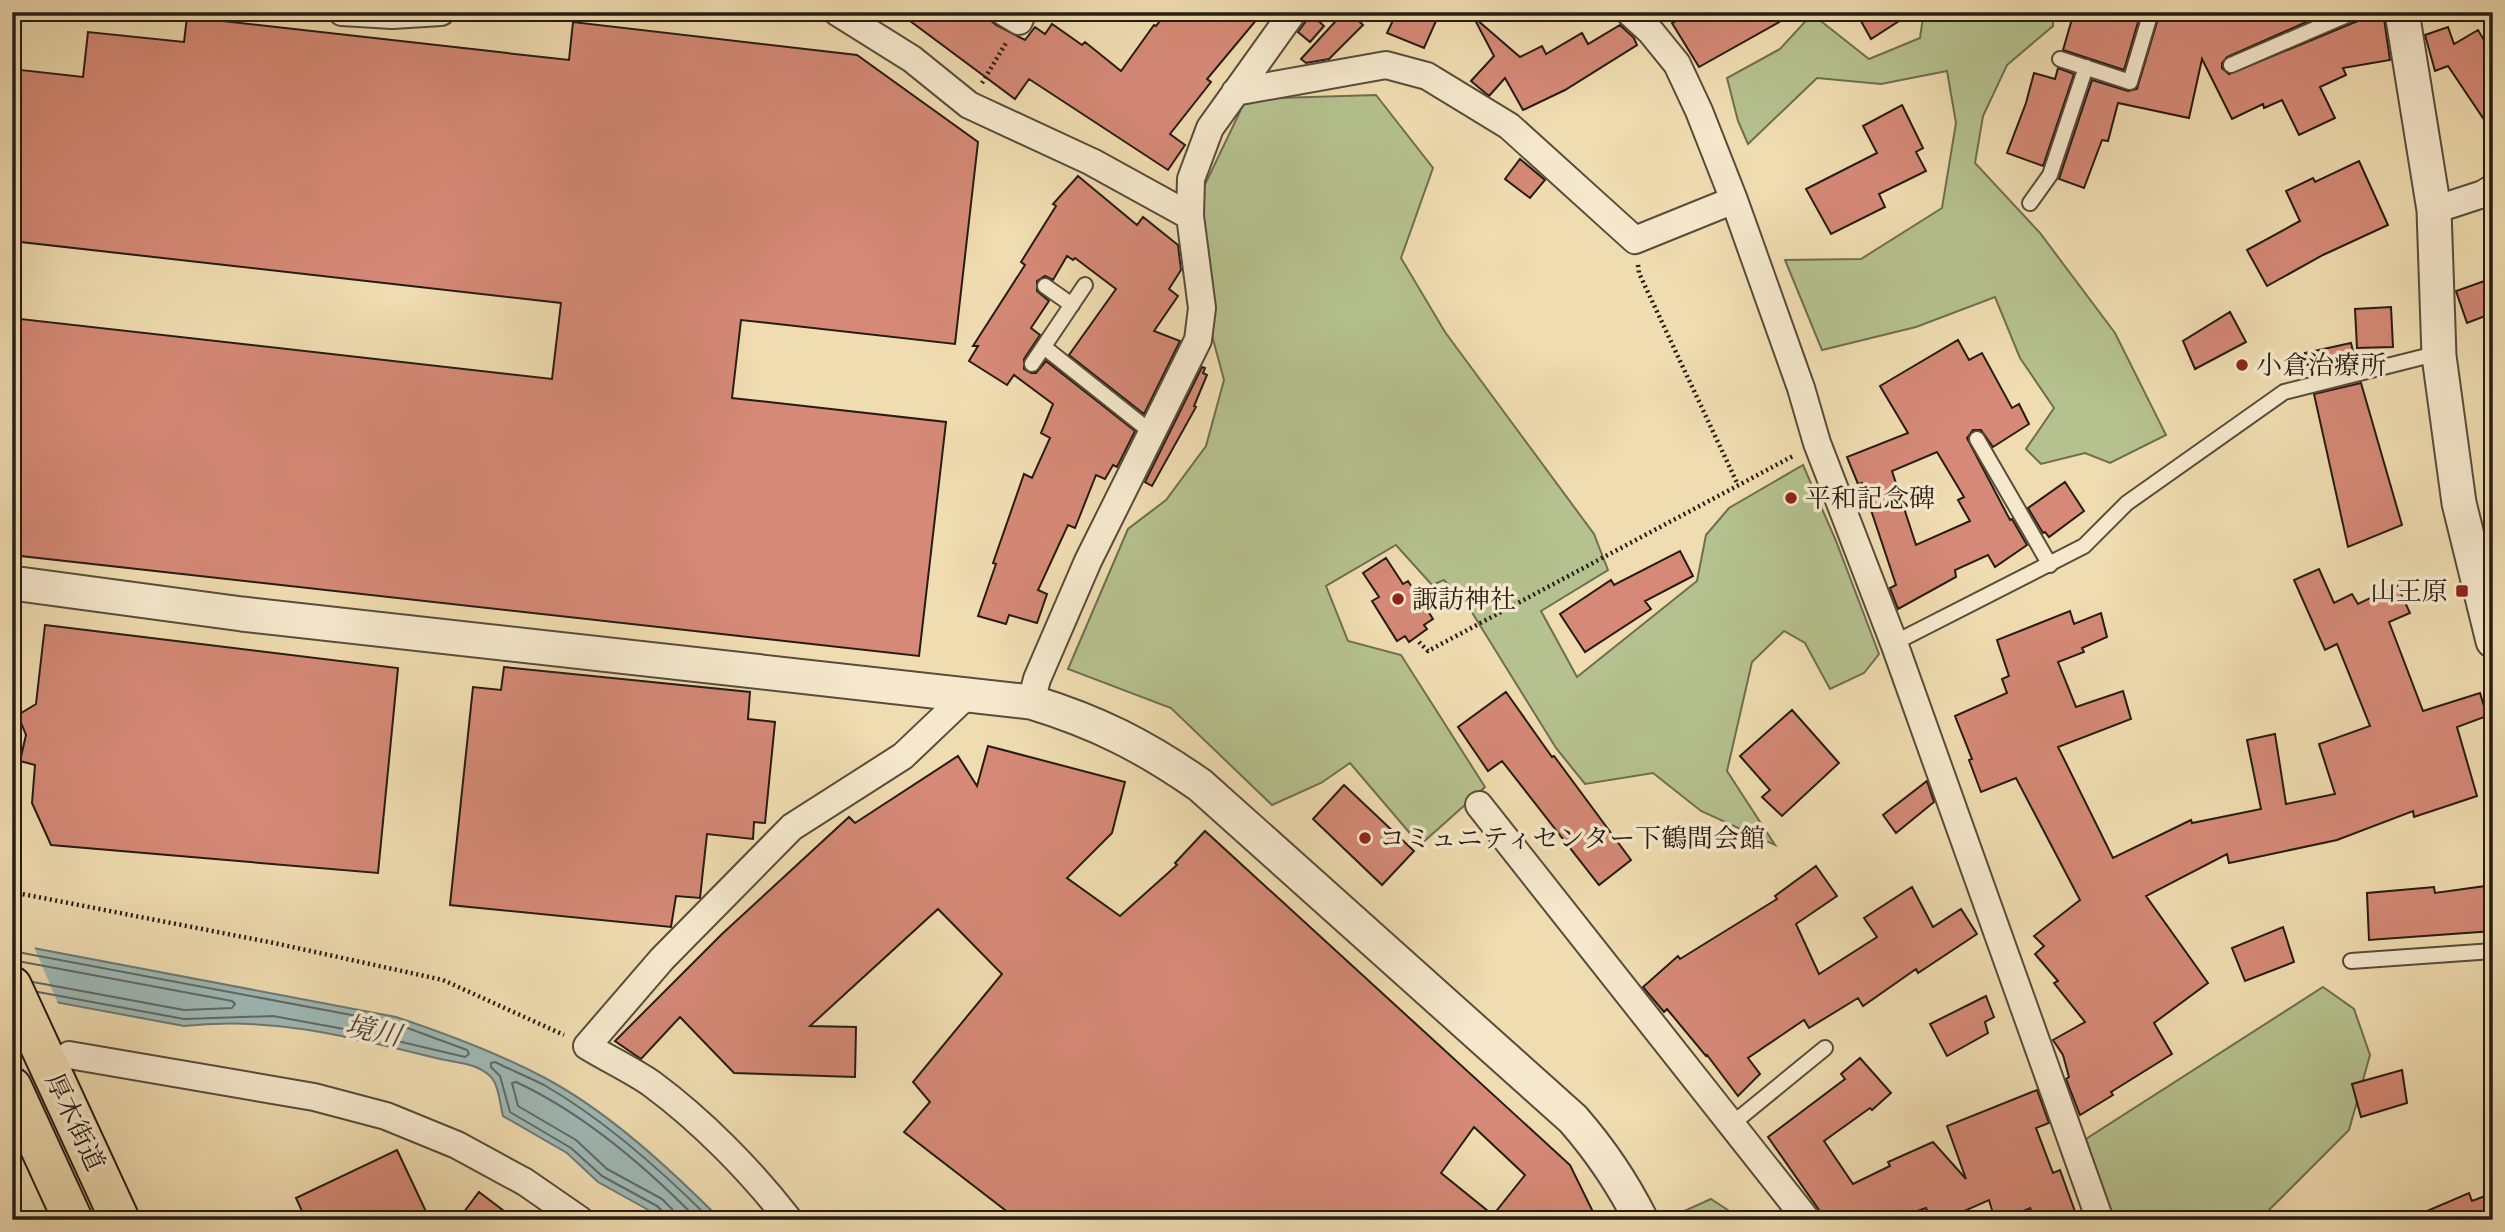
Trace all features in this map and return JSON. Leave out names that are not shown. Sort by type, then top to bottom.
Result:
[{"type":"highway","name":"厚木街道","points":[[12,986],[120,1220]]},
{"type":"highway","name":"厚木街道","points":[[12,1087],[73,1220]]},
{"type":"street","points":[[342,12],[392,15],[441,12]]},
{"type":"street","points":[[837,12],[912,59],[969,105],[1092,162],[1190,216]]},
{"type":"street","points":[[1031,702],[1088,561],[1198,340],[1202,308],[1190,216],[1191,179],[1210,128],[1293,12]]},
{"type":"street","points":[[1629,12],[1651,32],[1677,64],[1699,111],[1734,200],[1801,388],[1817,443],[1894,643],[2099,1220]]},
{"type":"street","points":[[2402,12],[2434,210],[2439,353],[2459,503],[2493,641]]},
{"type":"street","points":[[1235,92],[1386,65],[1427,76],[1509,126],[1635,240],[1734,200]]},
{"type":"street","points":[[2434,210],[2483,194],[2493,188]]},
{"type":"street","points":[[12,583],[242,614],[1031,702],[1071,714],[1121,735],[1200,785],[1573,1119],[1601,1151],[1623,1183],[1641,1220]]},
{"type":"street","points":[[789,1220],[760,1182],[712,1136],[651,1084],[587,1046],[662,958],[792,827],[903,756],[967,695]]},
{"type":"street","points":[[1479,805],[1807,1220]]},
{"type":"street","points":[[69,1055],[313,1097],[386,1115],[457,1145],[525,1182],[580,1220]]},
{"type":"lane","points":[[2060,59],[2130,82],[2151,12]]},
{"type":"lane","points":[[2231,65],[2354,12]]},
{"type":"lane","points":[[2030,203],[2050,175],[2086,67]]},
{"type":"lane","points":[[1032,364],[1086,285]]},
{"type":"lane","points":[[1045,286],[1072,305]]},
{"type":"lane","points":[[1044,347],[1151,432]]},
{"type":"lane","points":[[1894,643],[2084,546],[2127,503],[2284,391],[2439,353]]},
{"type":"lane","points":[[1977,439],[2049,565]]},
{"type":"lane","points":[[2351,961],[2493,951]]},
{"type":"lane","points":[[1732,1124],[1825,1048]]},
{"type":"path","points":[[969,105],[1015,15]]},
{"type":"path","points":[[1635,240],[1639,273],[1738,485]]},
{"type":"path","points":[[1419,642],[1428,651],[1817,443]]},
{"type":"path","points":[[12,892],[274,943],[443,980],[587,1046]]},
{"type":"green space","points":[[1953,12],[2053,12],[2053,26],[2007,65],[1983,116],[1975,163],[2040,233],[2115,333],[2166,435],[2110,463],[2085,453],[2041,464],[2026,449],[2054,408],[2020,358],[1995,297],[1916,327],[1822,350],[1785,260],[1861,259],[1942,208],[1956,123],[1947,71],[1881,84],[1817,78],[1748,144],[1738,121],[1727,78],[1780,49],[1812,14],[1869,59],[1920,38],[1923,17]]},
{"type":"green space","points":[[1376,95],[1433,168],[1401,258],[1445,332],[1594,534],[1608,570],[1541,611],[1577,677],[1697,581],[1706,535],[1729,508],[1803,465],[1836,541],[1879,654],[1864,673],[1830,689],[1805,643],[1784,631],[1752,662],[1727,771],[1775,845],[1701,811],[1653,773],[1585,784],[1556,748],[1468,606],[1444,580],[1432,585],[1396,545],[1326,586],[1348,641],[1401,655],[1485,787],[1420,845],[1350,763],[1321,783],[1272,805],[1171,708],[1068,669],[1128,529],[1166,500],[1206,446],[1224,380],[1213,339],[1190,216],[1246,99]]},
{"type":"green space","points":[[2323,987],[2354,1009],[2370,1055],[2349,1130],[2259,1220],[2113,1220],[2086,1139]]},
{"type":"green space","points":[[1711,1199],[1737,1216],[1766,1220],[1684,1220],[1682,1212]]},
{"type":"water","name":"境川","points":[[12,944],[396,1017],[472,1044],[545,1078],[592,1107],[660,1162],[721,1220],[662,1220],[598,1182],[567,1153],[503,1116],[493,1080],[478,1068],[312,1030],[249,1024],[184,1026],[12,994]]},
{"type":"pier","points":[[12,940],[33,944],[59,1006],[12,998]]},
{"type":"building","points":[[898,12],[980,12],[996,25],[1025,40],[1035,27],[1045,34],[1052,24],[1082,45],[1085,42],[1121,71],[1154,25],[1156,26],[1167,12],[1263,12],[1207,79],[1211,82],[1170,134],[1185,145],[1168,170],[1029,79],[1015,99]]},
{"type":"building","points":[[1309,12],[1324,26],[1310,42],[1298,32]]},
{"type":"building","points":[[1344,12],[1350,12],[1363,25],[1329,59],[1306,63],[1301,59]]},
{"type":"building","points":[[1397,12],[1440,12],[1424,48],[1387,33]]},
{"type":"building","points":[[1692,12],[1797,12],[1699,67],[1672,23]]},
{"type":"building","points":[[1856,12],[1913,12],[1871,39]]},
{"type":"building","points":[[2074,12],[2141,12],[2124,70],[2063,50]]},
{"type":"building","points":[[2160,12],[2188,12],[2221,21],[2243,12],[2329,12],[2227,57],[2222,68],[2229,74],[2358,21],[2364,12],[2383,12],[2390,60],[2343,68],[2346,75],[2320,87],[2335,118],[2299,135],[2282,100],[2264,108],[2263,104],[2232,119],[2202,59],[2189,118],[2118,103],[2108,141],[2102,140],[2084,188],[2059,179],[2092,80],[2128,91],[2137,89]]},
{"type":"building","points":[[187,17],[569,60],[573,22],[857,55],[978,142],[955,344],[741,320],[732,398],[946,422],[919,656],[12,555],[12,318],[552,379],[561,303],[12,241],[12,69],[83,77],[88,32],[184,42]]},
{"type":"building","points":[[1476,19],[1520,57],[1542,46],[1546,54],[1582,33],[1588,44],[1620,25],[1634,38],[1637,45],[1565,90],[1523,110],[1505,78],[1489,96],[1471,81],[1494,56]]},
{"type":"building","points":[[2448,27],[2454,44],[2478,30],[2493,55],[2493,133],[2448,66],[2435,71],[2425,35]]},
{"type":"building","points":[[2058,68],[2074,74],[2043,166],[2007,153],[2034,73],[2055,79]]},
{"type":"building","points":[[1902,105],[1923,148],[1916,152],[1926,171],[1879,194],[1885,207],[1831,234],[1806,189],[1877,153],[1863,126]]},
{"type":"building","points":[[1520,159],[1545,180],[1530,198],[1505,179]]},
{"type":"building","points":[[2359,161],[2388,225],[2323,255],[2267,286],[2247,250],[2300,221],[2286,191],[2313,178],[2315,182]]},
{"type":"building","points":[[1078,176],[1137,225],[1143,217],[1178,245],[1181,270],[1169,289],[1178,296],[1154,331],[1180,341],[1144,414],[1069,355],[1116,289],[1075,258],[1073,260],[1067,256],[1053,280],[1045,276],[1037,281],[1037,291],[1049,301],[1031,328],[1040,335],[1024,359],[1024,369],[1036,373],[1046,361],[1135,431],[1117,467],[1113,465],[1105,479],[1096,475],[1075,528],[1068,525],[1038,590],[1047,594],[1037,623],[1009,615],[1006,624],[978,616],[1024,474],[1032,478],[1050,438],[1041,433],[1053,404],[1014,375],[1007,385],[969,361],[978,346],[973,346],[1025,265],[1021,262],[1056,206],[1053,204]]},
{"type":"building","points":[[2493,278],[2493,313],[2467,323],[2456,291]]},
{"type":"building","points":[[2391,307],[2393,347],[2357,348],[2355,309]]},
{"type":"building","points":[[2230,312],[2246,342],[2195,369],[2183,341]]},
{"type":"building","points":[[1958,340],[1969,360],[1982,353],[2012,408],[2019,404],[2029,424],[1993,447],[1981,430],[1973,430],[1967,438],[2010,520],[2012,519],[2027,545],[1995,567],[1988,555],[1955,570],[1956,577],[1898,609],[1890,588],[1896,585],[1862,483],[1858,484],[1847,457],[1908,433],[1880,386]],"holes":[[[1937,452],[1964,497],[1958,500],[1970,521],[1916,545],[1892,471]]]},
{"type":"building","points":[[2351,343],[2356,364],[2310,376],[2305,353]]},
{"type":"building","points":[[1202,367],[1205,368],[1203,373],[1207,375],[1194,406],[1196,407],[1152,486],[1145,482]]},
{"type":"building","points":[[2361,383],[2402,525],[2348,547],[2314,394]]},
{"type":"building","points":[[2065,482],[2084,511],[2049,537],[2043,533],[2028,508]]},
{"type":"building","points":[[1680,551],[1693,576],[1645,601],[1651,609],[1585,652],[1560,614],[1611,580],[1614,585]]},
{"type":"building","name":"諏訪神社","points":[[1386,558],[1403,584],[1408,581],[1433,619],[1424,625],[1427,629],[1409,642],[1405,636],[1397,641],[1372,601],[1379,597],[1363,573]]},
{"type":"building","points":[[2319,569],[2334,603],[2352,594],[2358,604],[2397,585],[2410,613],[2389,622],[2423,711],[2480,693],[2487,716],[2457,727],[2477,796],[2414,817],[2413,811],[2337,840],[2229,863],[2227,854],[2146,896],[2208,983],[2154,1023],[2172,1054],[2080,1115],[2066,1079],[2069,1077],[2063,1055],[2053,1040],[2085,1022],[2054,983],[2058,981],[2035,954],[2044,946],[2034,936],[2080,900],[2016,778],[1981,792],[1969,760],[1972,759],[1955,716],[2007,693],[2002,679],[2009,676],[1997,640],[2070,611],[2074,624],[2101,613],[2107,637],[2082,648],[2084,652],[2058,662],[2076,707],[2123,691],[2131,719],[2058,747],[2113,858],[2191,820],[2192,823],[2261,809],[2247,740],[2275,734],[2286,804],[2335,794],[2319,744],[2370,726],[2337,644],[2325,650],[2294,580]]},
{"type":"building","points":[[45,625],[398,668],[378,873],[51,845],[32,803],[35,765],[20,761],[26,735],[18,715],[36,704]]},
{"type":"building","points":[[504,667],[750,692],[748,719],[775,722],[765,823],[754,822],[753,839],[707,834],[700,898],[676,896],[671,927],[450,905],[473,687],[501,690]]},
{"type":"building","points":[[1506,692],[1631,860],[1599,885],[1502,761],[1488,771],[1458,727]]},
{"type":"building","points":[[1792,710],[1839,763],[1782,816],[1762,797],[1770,790],[1740,756]]},
{"type":"building","points":[[988,746],[1125,782],[1112,833],[1067,878],[1120,916],[1177,865],[1175,863],[1205,831],[1570,1165],[1597,1220],[1018,1220],[904,1132],[930,1102],[913,1082],[1002,974],[938,909],[810,1026],[856,1027],[855,1077],[734,1073],[680,1017],[641,1059],[615,1041],[722,934],[849,817],[855,823],[958,756],[977,786]],"holes":[[[1474,1127],[1525,1175],[1493,1215],[1441,1173]]]},
{"type":"building","points":[[1927,781],[1934,802],[1896,833],[1883,815]]},
{"type":"building","points":[[1344,785],[1414,851],[1382,885],[1313,819]]},
{"type":"building","points":[[1816,866],[1837,896],[1796,924],[1819,974],[1877,937],[1864,918],[1912,887],[1933,927],[1961,909],[1977,934],[1918,973],[1916,969],[1863,1006],[1858,998],[1809,1028],[1804,1020],[1748,1058],[1760,1074],[1738,1096],[1667,1009],[1664,1012],[1643,987],[1678,956],[1680,959],[1777,899],[1775,896]]},
{"type":"building","points":[[2493,885],[2493,931],[2369,940],[2367,893],[2434,887],[2435,893]]},
{"type":"building","points":[[2283,927],[2294,962],[2245,981],[2232,948]]},
{"type":"building","points":[[1986,996],[1994,1017],[1985,1022],[1988,1033],[1947,1056],[1930,1024]]},
{"type":"building","points":[[1860,1058],[1891,1093],[1872,1110],[1870,1108],[1824,1141],[1853,1184],[1890,1166],[1888,1162],[1933,1142],[1966,1179],[1947,1126],[2037,1090],[2049,1123],[2036,1128],[2053,1173],[2060,1170],[2077,1217],[2051,1218],[2049,1212],[2034,1217],[2030,1208],[2004,1220],[1995,1220],[1989,1200],[1944,1220],[1932,1220],[1926,1208],[1890,1220],[1822,1220],[1819,1210],[1768,1137],[1845,1079],[1841,1074]]},
{"type":"building","points":[[2402,1070],[2407,1103],[2361,1117],[2352,1084]]},
{"type":"building","points":[[397,1150],[430,1220],[306,1220],[296,1198]]},
{"type":"building","points":[[479,1192],[516,1220],[458,1220]]},
{"type":"building","points":[[2469,1193],[2472,1201],[2493,1193],[2493,1220],[2406,1220]]},
{"type":"place","name":"小倉治療所","points":[[2242,365]]},
{"type":"place","name":"平和記念碑","points":[[1791,498]]},
{"type":"place","name":"山王原","points":[[2462,591]]},
{"type":"place","name":"諏訪神社","points":[[1398,599]]},
{"type":"place","name":"コミュニティセンター下鶴間会館","points":[[1365,838]]}]
